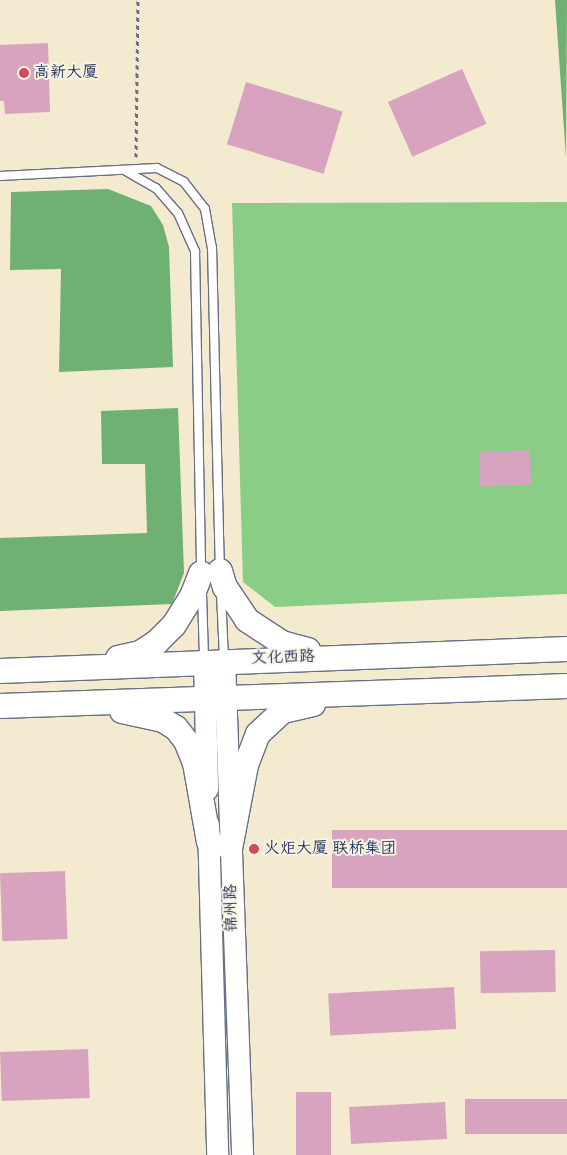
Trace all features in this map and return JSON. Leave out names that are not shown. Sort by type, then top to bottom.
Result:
[{"type":"main road","points":[[73,670],[140,653],[157,642],[185,610],[210,572],[225,587],[247,620],[267,636],[302,650],[357,656]]},
{"type":"main road","name":"文化西路","points":[[0,671],[73,670],[214,661],[567,649]]},
{"type":"main road","name":"锦州路","points":[[214,661],[219,846],[217,1155]]},
{"type":"main road","points":[[0,706],[567,686]]},
{"type":"main road","points":[[219,846],[258,734],[283,712],[358,694]]},
{"type":"main road","points":[[58,705],[138,712],[176,728],[186,741],[195,763],[219,846]]},
{"type":"main road","name":"锦州路","points":[[219,846],[242,1155]]},
{"type":"lane","points":[[0,176],[157,168],[184,182],[205,210],[212,247],[210,572],[214,661]]},
{"type":"lane","points":[[126,171],[156,188],[178,213],[195,251],[214,661]]},
{"type":"path","points":[[136,170],[138,0]]},
{"type":"green space","points":[[555,0],[567,0],[566,158]]},
{"type":"green space","points":[[108,189],[151,206],[163,225],[169,247],[173,367],[59,372],[61,269],[10,270],[11,192]]},
{"type":"green space","points":[[567,202],[567,594],[275,607],[243,582],[232,203]]},
{"type":"green space","points":[[178,408],[184,573],[172,604],[0,611],[0,538],[147,533],[145,464],[102,464],[101,411]]},
{"type":"building","name":"高新大厦","points":[[48,43],[50,112],[5,114],[4,101],[0,101],[0,45]]},
{"type":"building","points":[[462,69],[486,124],[412,157],[388,102]]},
{"type":"building","points":[[246,82],[343,112],[324,174],[227,144]]},
{"type":"building","points":[[530,450],[531,485],[480,487],[479,452]]},
{"type":"building","points":[[332,830],[567,830],[567,888],[332,888]]},
{"type":"building","points":[[65,871],[67,939],[2,941],[0,873]]},
{"type":"building","points":[[555,950],[556,992],[481,993],[480,951]]},
{"type":"building","points":[[454,987],[456,1029],[330,1036],[328,994]]},
{"type":"building","points":[[88,1049],[90,1098],[2,1101],[0,1052]]},
{"type":"building","points":[[296,1092],[331,1092],[331,1155],[296,1155]]},
{"type":"building","points":[[465,1099],[567,1099],[567,1134],[465,1134]]},
{"type":"building","points":[[445,1102],[447,1139],[351,1144],[349,1107]]},
{"type":"place","name":"高新大厦","points":[[24,73]]},
{"type":"place","name":"火炬大厦 联桥集团","points":[[254,849]]}]
